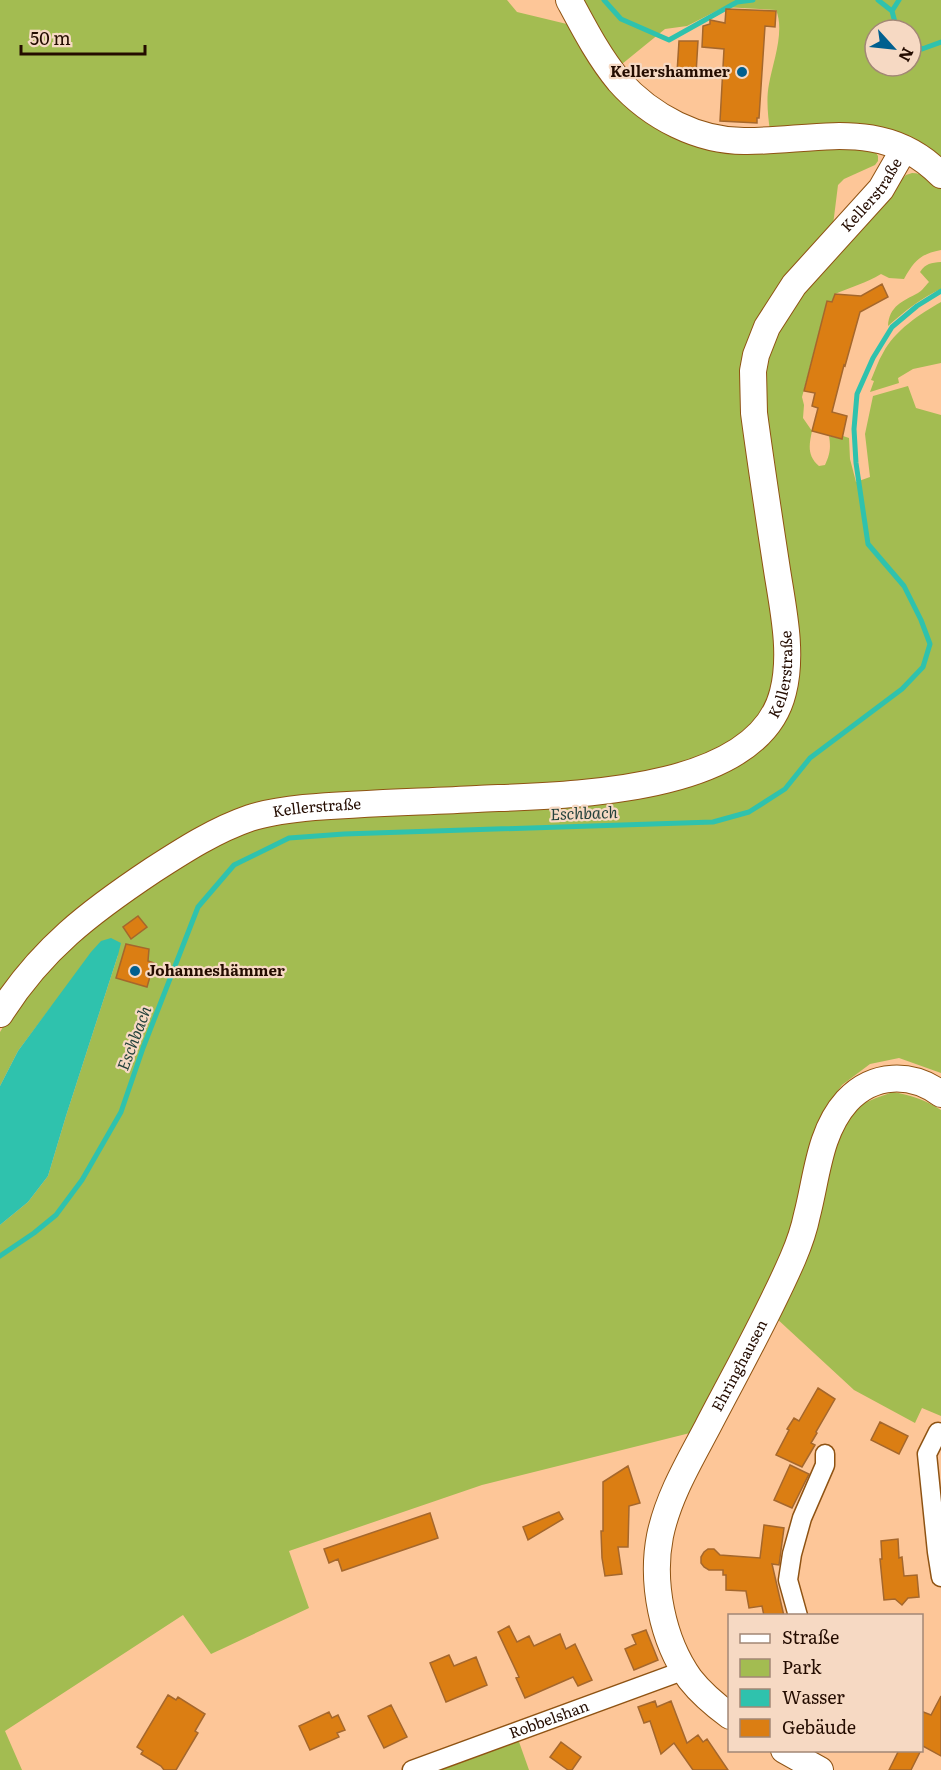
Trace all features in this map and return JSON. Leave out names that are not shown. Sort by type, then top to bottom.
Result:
[{"type":"main road","points":[[569,0],[600,55],[620,82],[642,102],[677,125],[706,136],[747,141],[817,135],[858,136],[904,149],[923,160],[941,175]]},
{"type":"main road","name":"Kellerstraße","points":[[0,1014],[22,981],[59,940],[96,910],[165,862],[220,830],[267,813],[329,806],[567,794],[617,789],[690,774],[727,756],[759,734],[776,712],[783,693],[787,651],[754,413],[753,388],[756,356],[767,327],[794,285],[881,189],[904,149]]},
{"type":"main road","name":"Ehringhausen","points":[[728,1715],[704,1694],[685,1670],[669,1636],[661,1605],[657,1561],[664,1520],[683,1474],[797,1248],[821,1153],[835,1118],[857,1092],[874,1082],[897,1078],[908,1079],[928,1085],[941,1094]]},
{"type":"main road","points":[[788,1752],[820,1770]]},
{"type":"street","points":[[938,1432],[927,1454],[941,1577]]},
{"type":"street","points":[[798,1614],[789,1580],[792,1554],[802,1518],[825,1465],[825,1454]]},
{"type":"street","name":"Robbelshan","points":[[412,1770],[685,1670]]},
{"type":"green space","points":[[0,0],[507,0],[517,12],[571,25],[649,119],[806,145],[874,150],[878,156],[875,165],[844,179],[838,185],[833,225],[753,340],[779,645],[769,708],[714,755],[637,777],[232,817],[0,1000]]},
{"type":"green space","points":[[580,0],[941,0],[941,162],[770,131],[769,84],[779,37],[776,10],[724,7],[687,26],[665,29],[622,64]]},
{"type":"green space","points":[[912,173],[928,178],[941,189],[941,250],[918,259],[904,279],[889,278],[881,274],[835,294],[832,302],[827,301],[802,397],[803,418],[812,431],[810,446],[812,458],[819,466],[825,465],[830,451],[829,436],[849,438],[850,459],[856,482],[870,477],[865,434],[873,396],[908,386],[916,408],[941,415],[941,1073],[899,1058],[870,1064],[842,1085],[825,1108],[811,1138],[798,1206],[780,1264],[741,1342],[690,1433],[482,1485],[289,1551],[309,1608],[211,1654],[183,1615],[5,1731],[22,1770],[0,1770],[0,1225],[28,1202],[48,1176],[118,955],[51,1007],[18,1051],[0,1086],[0,1032],[18,1002],[81,934],[216,843],[268,823],[642,795],[781,719],[766,446],[765,352],[824,262],[906,175]]},
{"type":"green space","points":[[941,262],[941,289],[913,305],[888,326],[894,309],[919,292],[929,282],[920,272],[922,269],[929,264]]},
{"type":"green space","points":[[941,302],[941,363],[913,369],[898,378],[899,383],[870,392],[874,381],[871,380],[880,359],[894,337],[909,323]]},
{"type":"green space","points":[[893,1092],[918,1098],[941,1110],[941,1416],[922,1408],[915,1423],[854,1390],[775,1317],[847,1118],[860,1105]]},
{"type":"green space","points":[[518,1739],[529,1770],[429,1770]]},
{"type":"water","points":[[111,938],[121,943],[118,955],[48,1176],[28,1202],[0,1225],[0,1086],[18,1051],[91,952],[101,941]]},
{"type":"building","name":"Kellershammer","points":[[726,9],[776,11],[775,27],[765,26],[757,123],[720,121],[724,49],[702,47],[703,26],[710,24],[710,20],[725,23]]},
{"type":"building","points":[[679,41],[698,41],[696,74],[677,73]]},
{"type":"building","points":[[882,284],[888,297],[860,312],[844,365],[832,412],[847,416],[842,439],[812,431],[818,408],[812,406],[815,393],[804,391],[827,301],[832,302],[835,294],[861,296]]},
{"type":"building","points":[[138,916],[147,927],[131,939],[123,927]]},
{"type":"building","name":"Johanneshämmer","points":[[126,944],[149,949],[148,961],[154,963],[147,987],[116,978]]},
{"type":"building","points":[[818,1388],[835,1399],[816,1432],[811,1443],[815,1445],[802,1467],[776,1455],[789,1430],[787,1429],[794,1418],[799,1421]]},
{"type":"building","points":[[880,1422],[908,1436],[899,1454],[871,1440]]},
{"type":"building","points":[[790,1465],[809,1474],[792,1508],[774,1500]]},
{"type":"building","points":[[628,1466],[640,1503],[629,1506],[628,1547],[618,1547],[622,1574],[605,1576],[601,1531],[603,1531],[603,1482]]},
{"type":"building","points":[[559,1512],[563,1519],[528,1540],[523,1527]]},
{"type":"building","points":[[430,1513],[438,1538],[342,1571],[338,1559],[329,1563],[324,1549]]},
{"type":"building","points":[[764,1525],[784,1528],[779,1565],[772,1564],[784,1614],[764,1614],[762,1606],[749,1608],[746,1591],[726,1590],[726,1575],[723,1575],[723,1570],[709,1570],[701,1563],[701,1557],[708,1549],[714,1549],[720,1555],[760,1558]]},
{"type":"building","points":[[898,1539],[899,1558],[902,1557],[904,1576],[917,1575],[919,1597],[908,1598],[902,1605],[895,1599],[884,1600],[880,1559],[882,1559],[881,1541]]},
{"type":"building","points":[[509,1626],[517,1642],[529,1636],[534,1646],[560,1634],[566,1649],[575,1644],[592,1680],[578,1686],[573,1677],[525,1698],[516,1678],[519,1677],[498,1632]]},
{"type":"building","points":[[646,1630],[658,1660],[634,1670],[625,1649],[636,1644],[632,1635]]},
{"type":"building","points":[[449,1655],[454,1666],[476,1657],[487,1685],[446,1702],[430,1663]]},
{"type":"building","points":[[168,1695],[176,1700],[178,1697],[205,1714],[195,1731],[198,1733],[176,1770],[164,1770],[141,1754],[143,1751],[137,1747]]},
{"type":"building","points":[[941,1696],[941,1756],[923,1746],[923,1712],[931,1715]]},
{"type":"building","points":[[655,1701],[657,1707],[671,1701],[687,1743],[698,1735],[703,1742],[707,1739],[728,1770],[693,1770],[674,1743],[661,1754],[650,1721],[644,1723],[638,1707]]},
{"type":"building","points":[[391,1705],[407,1737],[384,1748],[368,1716]]},
{"type":"building","points":[[329,1712],[332,1718],[338,1715],[345,1730],[337,1733],[339,1737],[310,1750],[299,1726]]},
{"type":"building","points":[[561,1742],[581,1757],[572,1770],[568,1770],[550,1757]]},
{"type":"building","points":[[898,1752],[920,1752],[911,1770],[889,1770]]},
{"type":"waterway","name":"Eschbach","points":[[604,0],[621,19],[669,40],[737,2],[753,0]]},
{"type":"waterway","name":"Eschbach","points":[[878,0],[892,11],[894,18]]},
{"type":"waterway","points":[[892,11],[899,0]]},
{"type":"waterway","name":"Eschbach","points":[[923,49],[941,42]]},
{"type":"waterway","name":"Eschbach","points":[[0,1256],[56,1215],[82,1180],[121,1112],[143,1048],[198,907],[234,865],[289,838],[344,834],[713,822],[749,812],[785,789],[810,758],[902,689],[923,667],[930,644],[904,586],[868,544],[856,463],[854,429],[857,394],[873,358],[892,327],[917,306],[941,291]]},
{"type":"place","name":"Kellershammer","points":[[742,72]]},
{"type":"place","name":"Johanneshämmer","points":[[135,971]]}]
